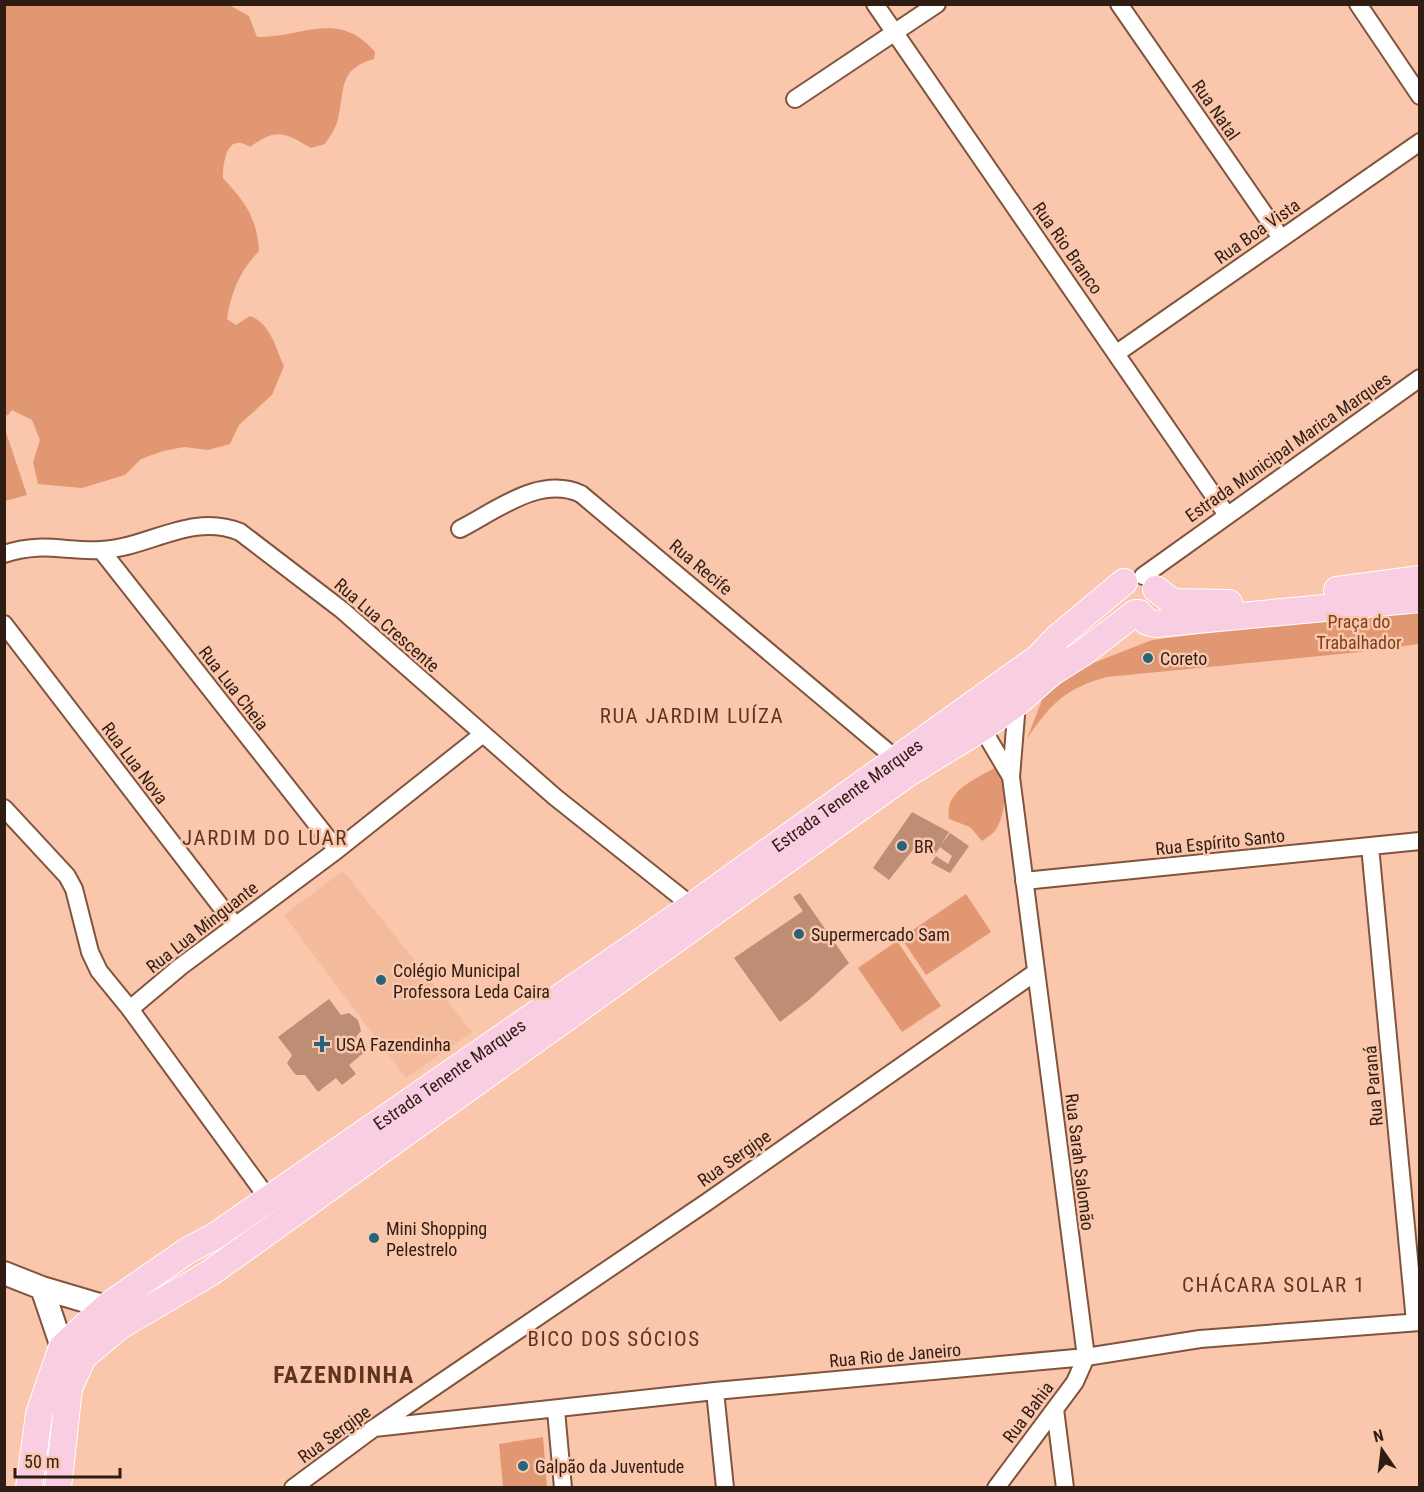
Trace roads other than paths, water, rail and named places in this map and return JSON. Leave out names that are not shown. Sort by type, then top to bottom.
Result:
[{"type":"main road","points":[[1144,583],[1173,602],[1238,603],[1419,579]]},
{"type":"main road","name":"Estrada Tenente Marques","points":[[30,1488],[39,1414],[62,1347],[106,1307],[187,1251],[215,1236],[267,1197],[692,906],[1039,657],[1058,637],[1144,583],[1155,602],[1152,607],[1137,613],[1083,653],[1051,673],[1017,703],[982,728],[907,774],[210,1273],[120,1326],[83,1357],[69,1388],[58,1488]]},
{"type":"main road","points":[[1137,613],[1147,622],[1155,624],[1419,599]]},
{"type":"main road","points":[[982,728],[977,708],[1005,688],[1011,677]]},
{"type":"street","name":"Rua Rio Branco","points":[[875,4],[1118,353],[1227,515]]},
{"type":"street","points":[[795,99],[938,4]]},
{"type":"street","name":"Rua Natal","points":[[1119,4],[1281,238]]},
{"type":"street","points":[[1358,4],[1419,96]]},
{"type":"street","name":"Rua Boa Vista","points":[[1118,353],[1419,142]]},
{"type":"street","name":"Estrada Municipal Marica Marques","points":[[1144,583],[1180,548],[1419,378]]},
{"type":"street","name":"Rua Recife","points":[[460,529],[542,489],[558,487],[581,494],[896,758]]},
{"type":"street","name":"Rua Lua Crescente","points":[[4,554],[36,547],[101,550],[201,525],[226,526],[240,532],[342,610],[555,797],[692,906]]},
{"type":"street","name":"Rua Lua Cheia","points":[[101,550],[337,850]]},
{"type":"street","name":"Rua Lua Nova","points":[[4,624],[235,925]]},
{"type":"street","points":[[1017,703],[1011,777],[1036,972]]},
{"type":"street","points":[[982,728],[1011,777]]},
{"type":"street","name":"Rua Lua Minguante","points":[[130,1010],[235,925],[337,850],[483,734]]},
{"type":"street","points":[[4,808],[67,876],[74,889],[90,952],[99,971],[267,1197]]},
{"type":"street","name":"Rua Espírito Santo","points":[[1024,881],[1419,841]]},
{"type":"street","name":"Rua Paraná","points":[[1370,846],[1417,1322]]},
{"type":"street","name":"Rua Sarah Salomão","points":[[1036,972],[1086,1357]]},
{"type":"street","name":"Rua Sergipe","points":[[292,1488],[374,1428],[707,1202],[1036,972]]},
{"type":"street","points":[[4,1273],[42,1288],[106,1307]]},
{"type":"street","points":[[42,1288],[62,1347]]},
{"type":"street","name":"Rua Rio de Janeiro","points":[[374,1428],[715,1391],[1086,1357],[1200,1340],[1417,1322]]},
{"type":"street","name":"Rua Bahia","points":[[996,1488],[1075,1382],[1086,1357]]},
{"type":"street","points":[[715,1391],[725,1488]]},
{"type":"street","points":[[1055,1409],[1065,1488]]},
{"type":"street","points":[[556,1410],[563,1488]]},
{"type":"place","name":"Coreto","points":[[1148,658]]},
{"type":"place","name":"BR","points":[[902,846]]},
{"type":"place","name":"Supermercado Sam","points":[[799,934]]},
{"type":"place","name":"Colégio Municipal Professora Leda Caira","points":[[381,980]]},
{"type":"place","name":"USA Fazendinha","points":[[322,1044]]},
{"type":"place","name":"Mini Shopping Pelestrelo","points":[[374,1238]]},
{"type":"place","name":"Galpão da Juventude","points":[[523,1466]]},
{"type":"district","name":"RUA JARDIM LUÍZA","points":[[692,716]]},
{"type":"district","name":"JARDIM DO LUAR","points":[[265,838]]},
{"type":"district","name":"CHÁCARA SOLAR 1","points":[[1274,1285]]},
{"type":"district","name":"BICO DOS SÓCIOS","points":[[614,1339]]},
{"type":"district","name":"FAZENDINHA","points":[[344,1375]]},
{"type":"park label","name":"Praça do Trabalhador","points":[[1359,631]]}]
